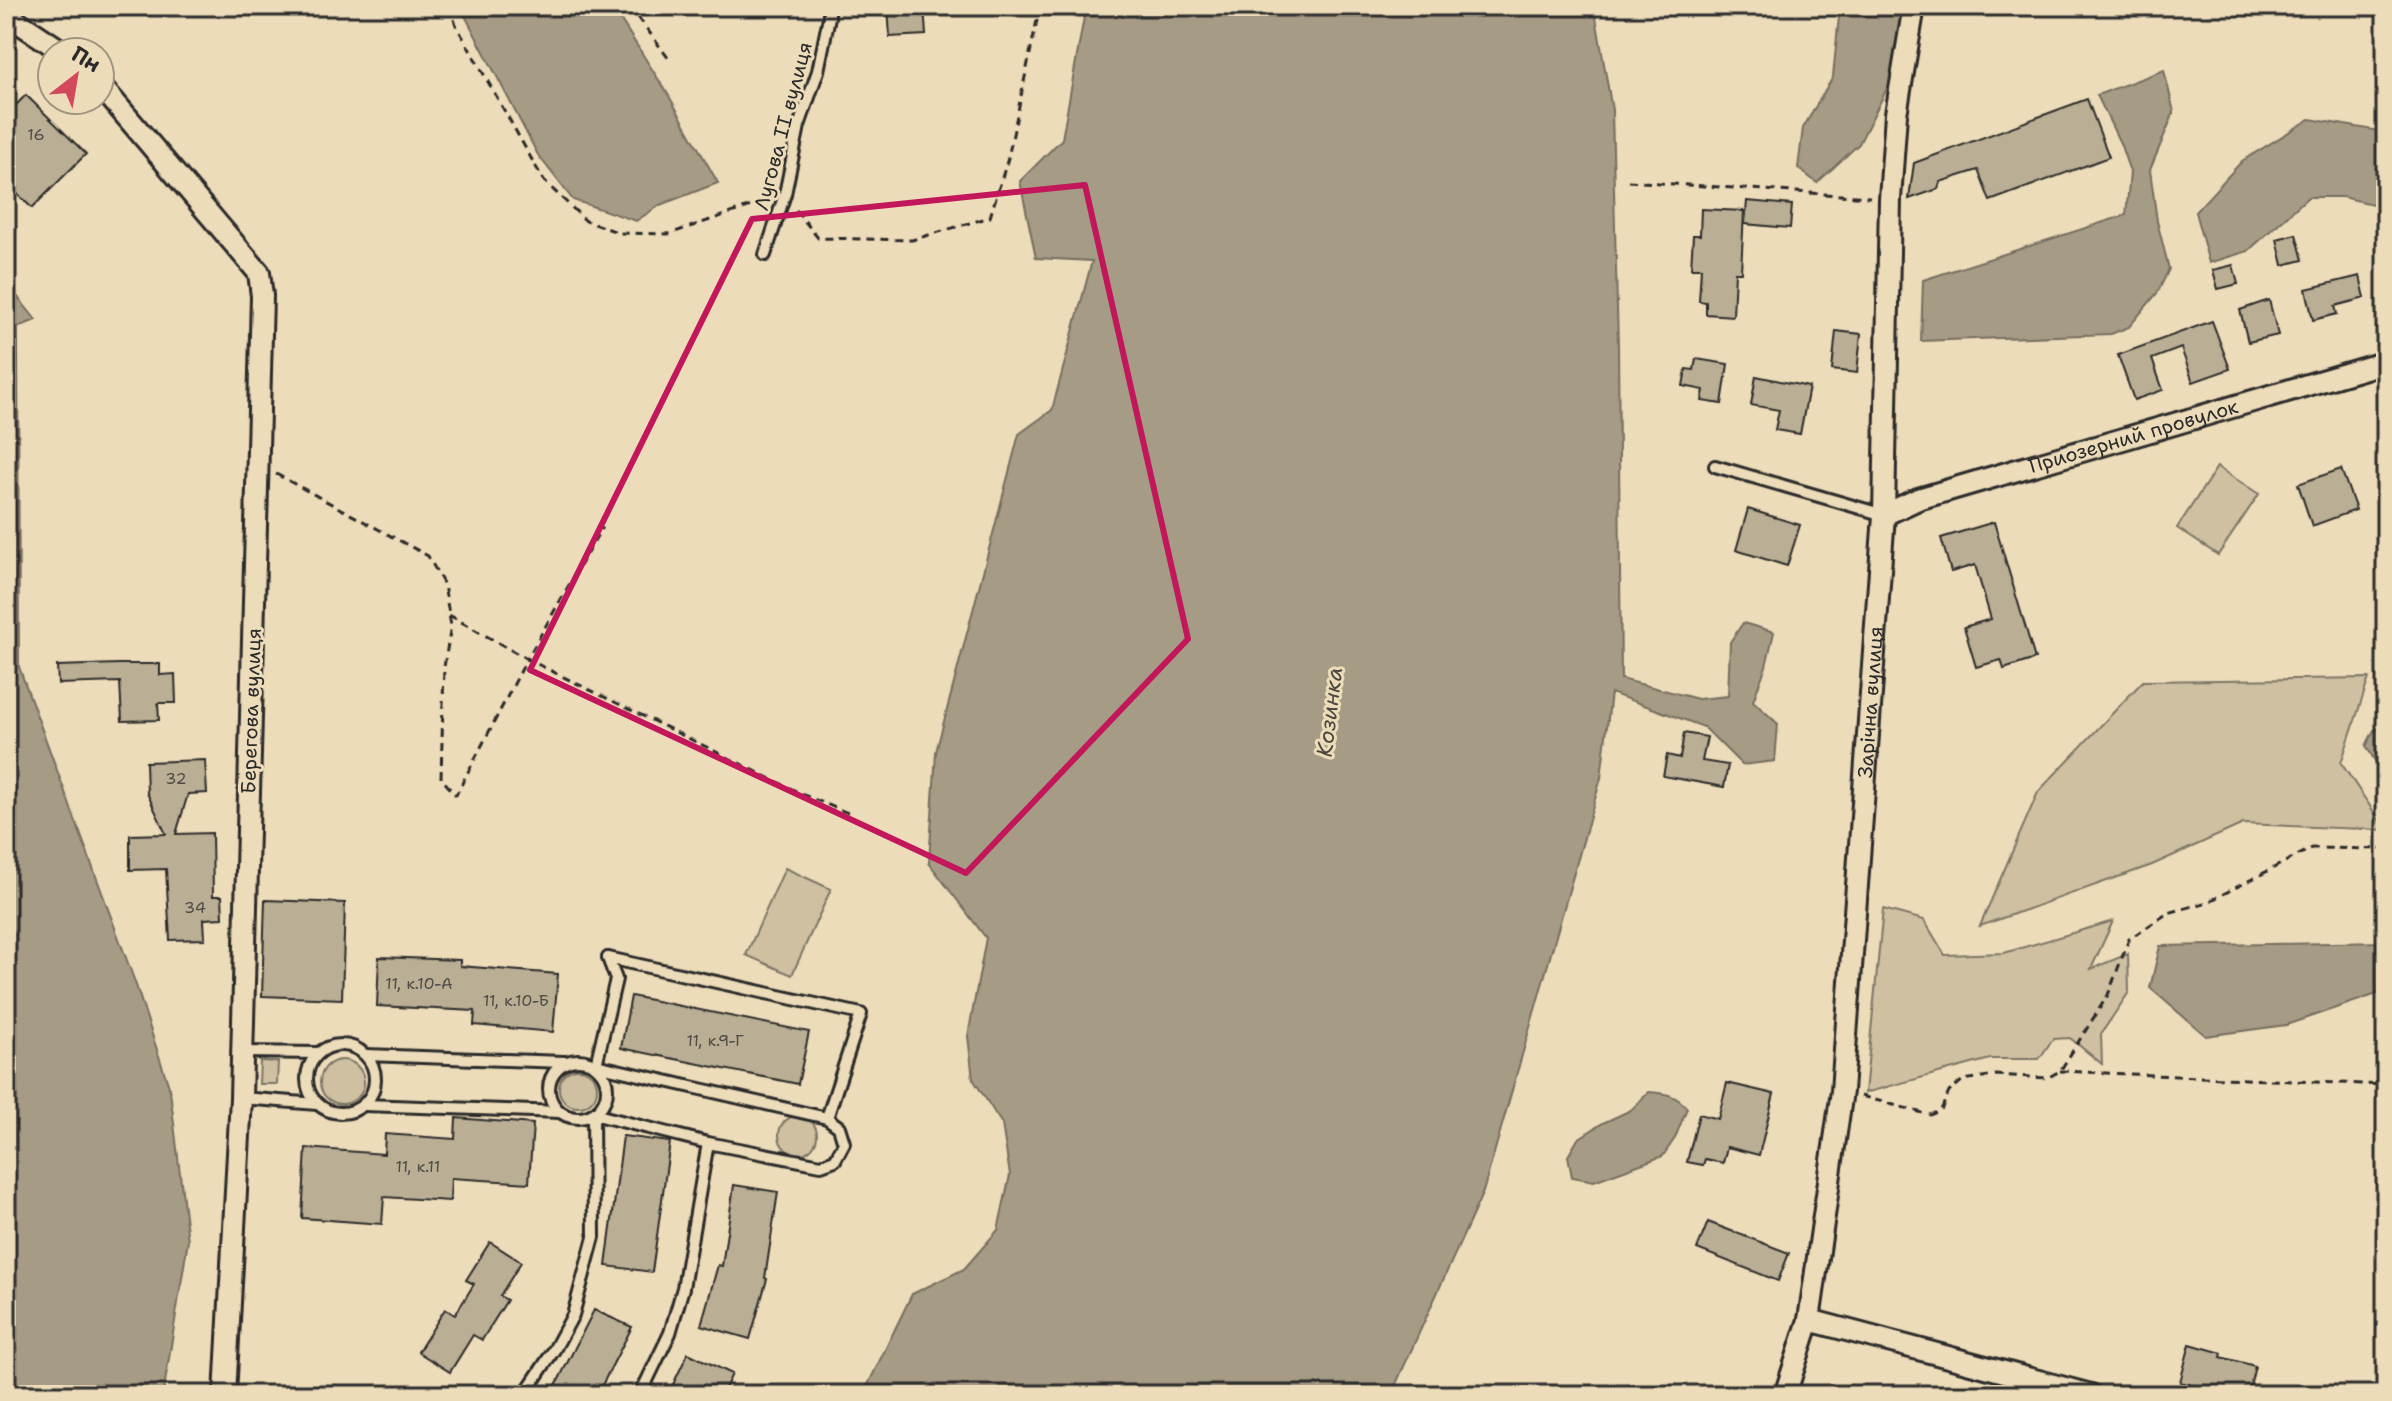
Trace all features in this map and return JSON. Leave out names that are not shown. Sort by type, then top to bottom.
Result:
[{"type":"street","name":"Зарічна вулиця","points":[[1785,1395],[1809,1320],[1842,1091],[1884,515],[1890,199],[1896,114],[1914,6]]},
{"type":"street","points":[[6,14],[39,36]]},
{"type":"street","name":"Берегова вулиця","points":[[116,104],[259,273],[262,296],[241,1098],[225,1395]]},
{"type":"street","name":"Приозерний провулок","points":[[1884,515],[1918,499],[2386,362]]},
{"type":"street","points":[[1809,1320],[2091,1395]]},
{"type":"lane","name":"Лугова II вулиця","points":[[765,255],[785,194],[799,126],[818,71],[829,6]]},
{"type":"lane","points":[[1715,466],[1884,515]]},
{"type":"lane","points":[[524,1395],[573,1315],[594,1237],[593,1114],[607,1091],[606,1081],[596,1065],[616,979],[608,958],[861,1014],[827,1118]]},
{"type":"lane","points":[[241,1098],[317,1104],[335,1113],[346,1113],[364,1105],[560,1112],[575,1117],[593,1114],[708,1143],[821,1165],[835,1160],[844,1143],[839,1127],[827,1118],[580,1060],[366,1055],[348,1045],[337,1045],[318,1053],[242,1052]]},
{"type":"lane","points":[[317,1104],[307,1084],[307,1073],[318,1053]]},
{"type":"lane","points":[[364,1105],[375,1086],[372,1064],[366,1055]]},
{"type":"lane","points":[[560,1112],[550,1095],[549,1086],[557,1068],[565,1062]]},
{"type":"lane","points":[[640,1395],[670,1333],[683,1288],[708,1143]]},
{"type":"path","points":[[449,6],[456,25],[544,181],[586,221],[620,233],[669,234],[785,194],[818,238],[912,240],[990,217],[1008,158],[1040,6]]},
{"type":"path","points":[[630,6],[669,59]]},
{"type":"path","points":[[1628,181],[1890,199]]},
{"type":"path","points":[[258,465],[428,556],[444,585],[451,626],[444,667],[441,778],[456,795],[527,659],[602,527]]},
{"type":"path","points":[[449,615],[527,659],[806,796],[848,813]]},
{"type":"path","points":[[1842,1091],[1930,1115],[1941,1110],[1949,1092],[1963,1080],[1996,1075],[2047,1078],[2060,1071],[2108,995],[2129,939],[2168,913],[2208,902],[2312,848],[2386,849]]},
{"type":"path","points":[[2060,1071],[2386,1085]]},
{"type":"path","points":[[6,1073],[10,1088],[6,1113]]},
{"type":"highlighted area","points":[[1085,185],[1188,639],[966,873],[530,670],[752,219]]},
{"type":"shaded area","points":[[2217,467],[2259,494],[2218,555],[2177,528]]},
{"type":"shaded area","points":[[2369,678],[2341,763],[2386,830],[2243,824],[2152,865],[1980,926],[2038,792],[2143,681]]},
{"type":"shaded area","points":[[785,868],[831,889],[792,975],[746,955]]},
{"type":"shaded area","points":[[1883,909],[1924,920],[1945,955],[2004,953],[2113,921],[2091,969],[2128,954],[2129,992],[2101,1034],[2102,1064],[2070,1038],[2053,1039],[2039,1059],[1990,1059],[1865,1093]]},
{"type":"shaded area","points":[[342,1060],[357,1067],[364,1082],[357,1097],[342,1104],[327,1097],[320,1082],[327,1067]]},
{"type":"shaded area","points":[[260,1061],[278,1062],[277,1084],[259,1084]]},
{"type":"shaded area","points":[[578,1069],[592,1074],[597,1088],[592,1102],[578,1107],[564,1102],[559,1088],[564,1074]]},
{"type":"shaded area","points":[[798,1116],[811,1122],[817,1135],[811,1148],[798,1154],[785,1148],[779,1135],[785,1122]]},
{"type":"water","points":[[460,6],[612,6],[669,96],[718,183],[660,205],[636,221],[573,200],[538,155]]},
{"type":"water","name":"Козинка","points":[[1086,6],[1594,6],[1612,110],[1621,679],[1698,699],[1728,696],[1730,642],[1743,623],[1774,632],[1753,701],[1778,724],[1775,761],[1742,765],[1704,727],[1611,693],[1601,778],[1483,1192],[1391,1395],[863,1395],[912,1294],[964,1269],[998,1230],[1010,1175],[1002,1124],[973,1079],[968,1036],[986,938],[929,863],[936,752],[1019,434],[1052,410],[1092,261],[1036,258],[1020,181],[1062,139]]},
{"type":"water","points":[[1840,6],[1904,6],[1903,57],[1859,144],[1817,183],[1798,168],[1803,128],[1833,77]]},
{"type":"water","points":[[2164,70],[2174,112],[2150,170],[2157,221],[2169,269],[2158,292],[2129,327],[2111,334],[1921,341],[1923,280],[2126,215],[2130,172],[2097,95]]},
{"type":"water","points":[[2310,119],[2386,132],[2386,207],[2342,197],[2308,197],[2248,251],[2209,263],[2195,212],[2242,161]]},
{"type":"water","points":[[6,282],[36,320],[18,327],[19,667],[136,985],[170,1090],[188,1241],[163,1395],[6,1395],[6,1134],[13,1086],[6,1048]]},
{"type":"water","points":[[2386,726],[2386,758],[2377,764],[2366,746],[2374,730]]},
{"type":"water","points":[[2386,942],[2386,991],[2286,1025],[2206,1036],[2150,988],[2160,946]]},
{"type":"water","points":[[1649,1092],[1670,1096],[1687,1108],[1675,1138],[1663,1156],[1594,1181],[1572,1177],[1568,1156],[1578,1139],[1631,1110]]},
{"type":"building","points":[[888,6],[924,6],[926,35],[890,37]]},
{"type":"building","points":[[26,95],[36,105],[36,116],[47,116],[86,154],[32,208],[6,183],[6,115]]},
{"type":"building","points":[[2087,99],[2109,157],[1990,201],[1978,170],[1940,182],[1938,189],[1909,199],[1914,163]]},
{"type":"building","points":[[1747,201],[1792,205],[1790,228],[1745,224]]},
{"type":"building","points":[[1701,209],[1744,211],[1741,272],[1735,272],[1733,316],[1706,314],[1706,302],[1699,301],[1701,268],[1691,268],[1693,235],[1700,235]]},
{"type":"building","points":[[2296,234],[2303,260],[2283,265],[2277,239]]},
{"type":"building","points":[[2233,265],[2238,284],[2218,289],[2213,270]]},
{"type":"building","points":[[2360,276],[2365,298],[2335,306],[2337,314],[2313,320],[2306,289]]},
{"type":"building","points":[[2269,300],[2278,335],[2248,342],[2240,310]]},
{"type":"building","points":[[2212,321],[2230,369],[2193,382],[2181,348],[2152,359],[2163,390],[2134,400],[2118,355]]},
{"type":"building","points":[[1836,331],[1861,334],[1857,373],[1832,370]]},
{"type":"building","points":[[1696,359],[1728,364],[1722,404],[1702,401],[1704,390],[1683,386],[1686,369],[1694,370]]},
{"type":"building","points":[[1756,376],[1809,387],[1800,434],[1775,430],[1779,410],[1751,405]]},
{"type":"building","points":[[2341,469],[2356,510],[2312,526],[2298,484]]},
{"type":"building","points":[[1748,509],[1800,525],[1787,566],[1736,550]]},
{"type":"building","points":[[1994,522],[2035,659],[2004,669],[2001,660],[1976,667],[1964,627],[1991,619],[1975,565],[1951,572],[1941,538]]},
{"type":"building","points":[[160,664],[160,675],[175,674],[176,703],[158,703],[159,720],[122,721],[120,682],[58,684],[57,666]]},
{"type":"building","points":[[1684,733],[1707,737],[1702,761],[1728,765],[1724,787],[1663,776],[1667,755],[1680,758]]},
{"type":"building","points":[[205,760],[207,793],[188,794],[176,834],[212,833],[213,896],[222,896],[223,918],[204,919],[205,939],[170,940],[166,869],[130,870],[130,835],[166,834],[147,793],[146,762]]},
{"type":"building","points":[[265,900],[345,903],[342,999],[262,996]]},
{"type":"building","points":[[379,957],[460,960],[460,966],[558,974],[553,1032],[474,1025],[475,1011],[377,1006]]},
{"type":"building","points":[[631,996],[809,1032],[798,1084],[621,1048]]},
{"type":"building","points":[[1727,1083],[1774,1094],[1759,1155],[1727,1147],[1723,1163],[1705,1159],[1703,1165],[1687,1162],[1699,1114],[1718,1119]]},
{"type":"building","points":[[456,1118],[533,1124],[529,1183],[451,1178],[450,1201],[384,1197],[382,1224],[302,1218],[306,1148],[384,1154],[385,1134],[455,1139]]},
{"type":"building","points":[[623,1136],[670,1142],[652,1272],[606,1266]]},
{"type":"building","points":[[734,1185],[778,1192],[767,1279],[750,1339],[701,1325],[718,1265],[722,1266]]},
{"type":"building","points":[[1708,1222],[1789,1253],[1778,1281],[1697,1249]]},
{"type":"building","points":[[490,1242],[521,1262],[500,1296],[507,1300],[482,1340],[473,1335],[450,1372],[418,1352],[445,1309],[455,1315],[474,1284],[466,1280]]},
{"type":"building","points":[[594,1310],[632,1327],[597,1395],[551,1395]]},
{"type":"building","points":[[2190,1344],[2255,1366],[2248,1395],[2221,1395],[2180,1382]]},
{"type":"building","points":[[688,1353],[732,1374],[722,1395],[668,1395]]}]
